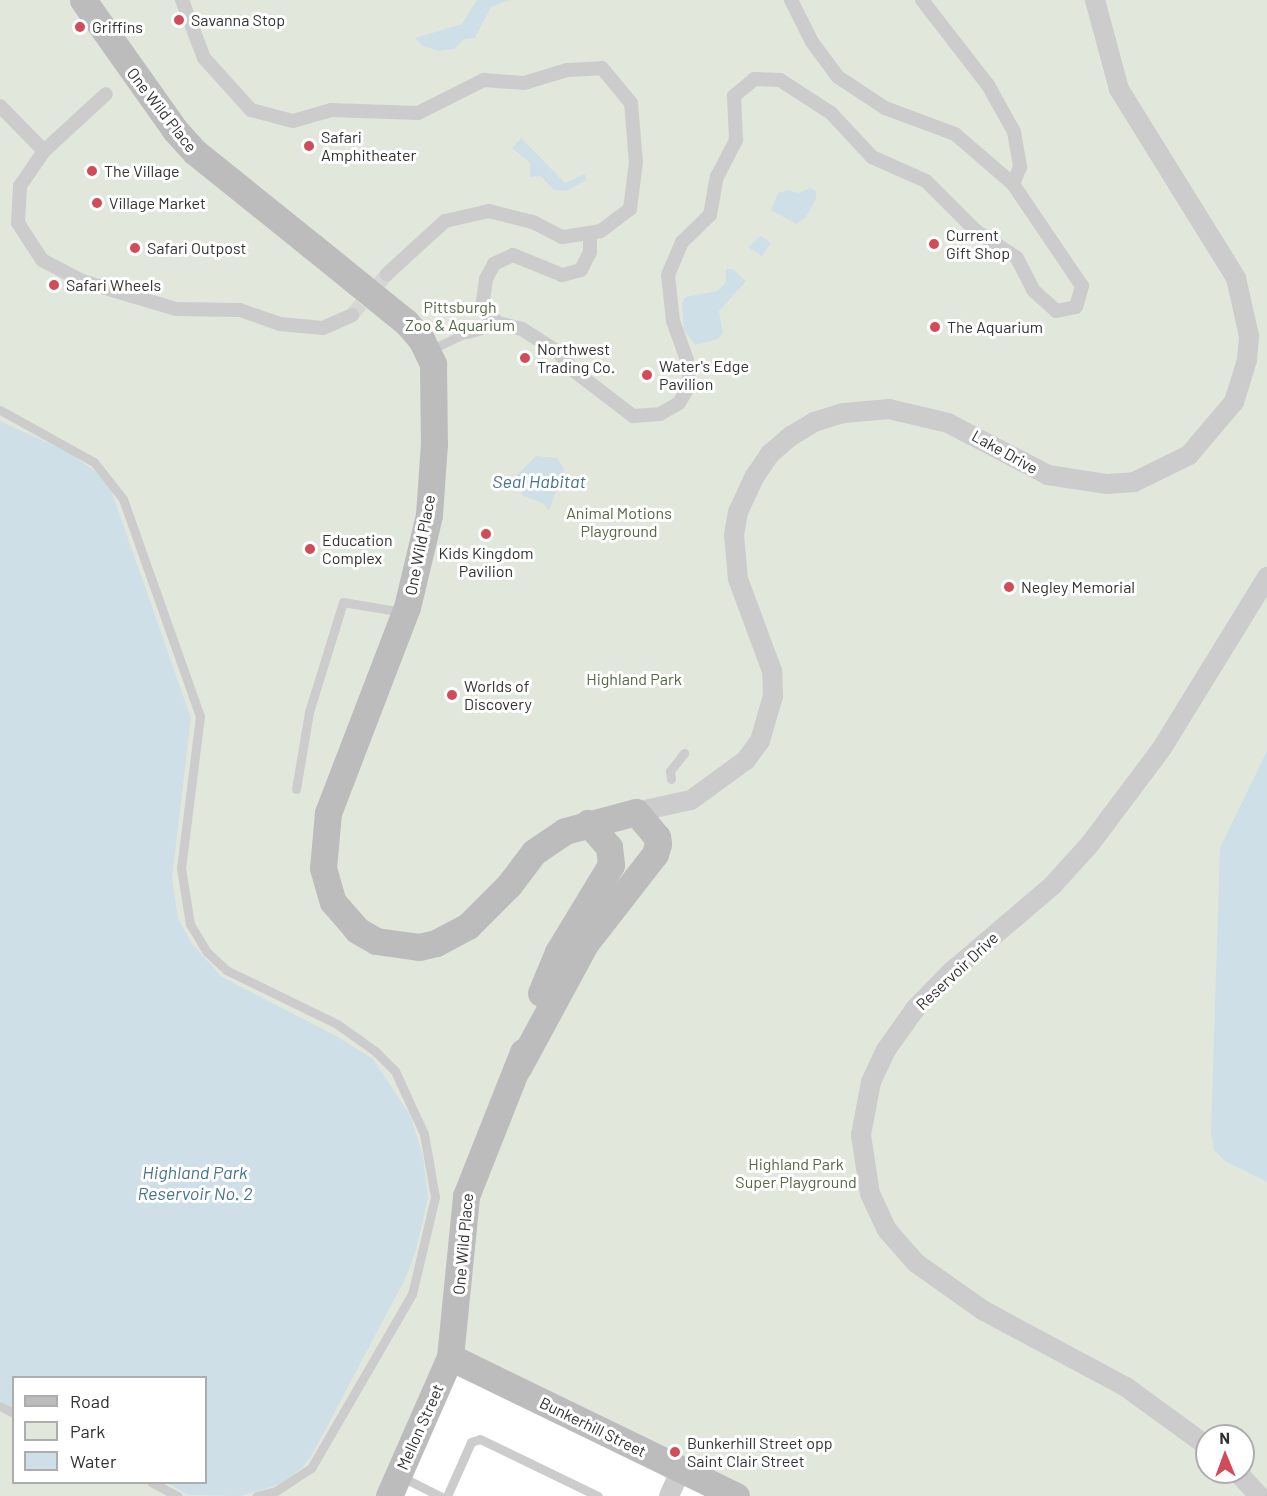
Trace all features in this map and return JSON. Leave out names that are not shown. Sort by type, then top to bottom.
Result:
[{"type":"main road","name":"One Wild Place","points":[[83,0],[154,102],[195,152],[406,322],[427,351],[434,379],[432,485],[423,546],[406,612],[328,813],[323,868],[327,889],[343,916],[357,930],[376,941],[400,946],[436,944],[483,913],[534,852],[549,839],[588,823],[636,812],[657,837],[656,854],[585,944],[518,1068]]},
{"type":"main road","name":"One Wild Place","points":[[450,1358],[466,1196],[518,1068],[535,1009],[558,952],[611,865],[609,847],[588,823]]},
{"type":"main road","name":"Bunkerhill Street","points":[[450,1358],[736,1496]]},
{"type":"main road","name":"Mellon Street","points":[[394,1486],[450,1358]]},
{"type":"street","points":[[182,0],[204,58],[251,110],[293,121],[331,110],[418,113],[484,80],[524,83],[567,70],[602,68],[631,103],[636,162],[630,209],[600,231],[562,237],[532,222],[489,211],[444,221],[387,274]]},
{"type":"street","points":[[468,332],[498,323],[522,328],[558,352],[573,370],[633,416],[660,414],[679,403],[690,385],[687,360],[673,321],[669,275],[682,242],[710,215],[717,177],[736,140],[734,96],[754,79],[780,80],[831,113],[872,157],[926,181],[975,230],[1017,258],[1033,290],[1056,311],[1076,307],[1082,286],[1014,184],[955,134],[885,108],[838,77],[812,42],[791,0]]},
{"type":"street","points":[[922,0],[988,85],[1014,132],[1020,167],[1014,184]]},
{"type":"street","name":"Lake Drive","points":[[636,812],[691,800],[720,781],[746,760],[768,721],[772,671],[738,579],[734,535],[738,512],[755,476],[770,454],[791,436],[814,422],[844,412],[889,408],[948,423],[1048,475],[1084,483],[1134,482],[1189,455],[1234,402],[1247,360],[1249,336],[1236,278],[1119,88],[1095,0]]},
{"type":"street","points":[[106,94],[44,150],[20,186],[18,223],[42,260],[82,281],[176,309],[240,310],[280,324],[323,328],[352,315]]},
{"type":"street","points":[[0,106],[44,150]]},
{"type":"street","points":[[498,323],[482,309],[486,279],[494,264],[513,255],[562,275],[580,270],[590,252],[590,233]]},
{"type":"street","name":"Reservoir Drive","points":[[1195,1437],[1126,1387],[984,1311],[916,1263],[888,1230],[870,1194],[861,1135],[871,1082],[886,1050],[915,1009],[952,971],[1052,886],[1090,844],[1162,748],[1267,577]]},
{"type":"street","points":[[669,1496],[681,1469]]},
{"type":"street","points":[[1248,1484],[1259,1496]]},
{"type":"lane","points":[[427,351],[468,332]]},
{"type":"lane","points":[[0,410],[94,462],[123,499],[200,716],[181,868],[190,924],[207,952],[226,970],[337,1024],[375,1051],[395,1071],[424,1134],[435,1197],[412,1294],[311,1468],[276,1491],[257,1496]]},
{"type":"lane","points":[[296,789],[309,712],[343,602],[406,612]]},
{"type":"lane","points":[[671,779],[670,771],[684,753]]},
{"type":"lane","points":[[447,1496],[471,1442],[480,1438],[581,1492],[598,1496]]},
{"type":"lane","points":[[155,1484],[177,1496]]},
{"type":"lane","points":[[394,1486],[440,1496]]},
{"type":"green space","name":"Highland Park","points":[[0,0],[1267,0],[1267,1496],[736,1496],[450,1358],[389,1496],[0,1496]]},
{"type":"water","points":[[477,0],[509,0],[491,7],[475,38],[464,39],[454,49],[439,51],[423,46],[415,38],[462,24]]},
{"type":"water","points":[[521,138],[565,183],[585,174],[586,180],[567,191],[554,190],[541,176],[530,177],[530,163],[512,148]]},
{"type":"water","points":[[810,188],[816,191],[816,199],[806,217],[796,224],[771,210],[778,193],[788,190],[798,193]]},
{"type":"water","points":[[761,236],[771,243],[762,256],[748,247]]},
{"type":"water","points":[[726,269],[733,269],[746,281],[719,311],[723,333],[718,339],[695,345],[684,330],[682,303],[685,297],[717,291],[726,282]]},
{"type":"water","name":"Highland Park Reservoir No. 2","points":[[0,421],[70,453],[96,472],[111,490],[191,718],[172,878],[178,918],[192,944],[222,977],[336,1036],[373,1059],[410,1115],[423,1156],[428,1198],[416,1250],[406,1277],[313,1453],[302,1468],[278,1485],[241,1496],[189,1495],[169,1484],[207,1484],[207,1376],[12,1376],[12,1407],[0,1401]]},
{"type":"water","name":"Seal Habitat","points":[[536,456],[557,458],[564,469],[549,511],[543,503],[523,496],[516,476]]},
{"type":"water","points":[[1267,751],[1267,1182],[1225,1161],[1214,1150],[1211,1133],[1220,848]]},
{"type":"tunnel","points":[[352,315],[387,274]]},
{"type":"place","name":"Savanna Stop","points":[[179,20]]},
{"type":"place","name":"Griffins","points":[[80,27]]},
{"type":"place","name":"Safari Amphitheater","points":[[309,146]]},
{"type":"place","name":"The Village","points":[[92,171]]},
{"type":"place","name":"Village Market","points":[[97,203]]},
{"type":"place","name":"Current Gift Shop","points":[[934,244]]},
{"type":"place","name":"Safari Outpost","points":[[135,248]]},
{"type":"place","name":"Safari Wheels","points":[[54,285]]},
{"type":"place","name":"The Aquarium","points":[[935,327]]},
{"type":"place","name":"Northwest Trading Co.","points":[[525,358]]},
{"type":"place","name":"Water's Edge Pavilion","points":[[647,375]]},
{"type":"place","name":"Kids Kingdom Pavilion","points":[[486,534]]},
{"type":"place","name":"Education Complex","points":[[310,549]]},
{"type":"place","name":"Negley Memorial","points":[[1009,587]]},
{"type":"place","name":"Worlds of Discovery","points":[[452,695]]},
{"type":"place","name":"Bunkerhill Street opp Saint Clair Street","points":[[675,1452]]},
{"type":"park label","name":"Pittsburgh Zoo & Aquarium","points":[[460,316]]},
{"type":"park label","name":"Animal Motions Playground","points":[[619,522]]},
{"type":"park label","name":"Highland Park Super Playground","points":[[796,1173]]}]
